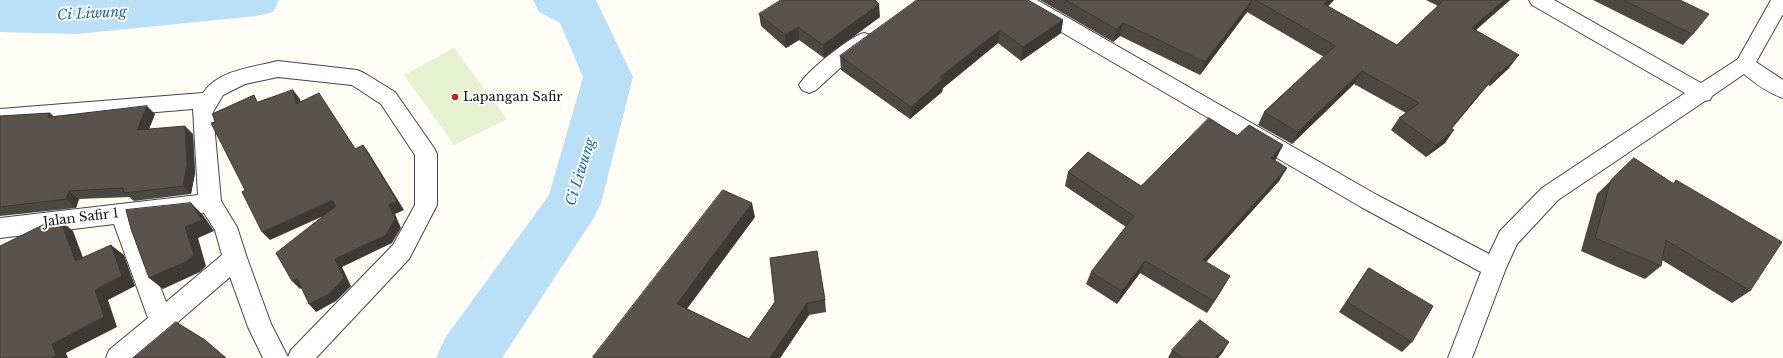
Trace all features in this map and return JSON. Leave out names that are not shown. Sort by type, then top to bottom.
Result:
[{"type":"street","points":[[1022,0],[1369,201],[1494,268]]},
{"type":"street","points":[[1539,0],[1703,94]]},
{"type":"street","points":[[1460,358],[1494,268],[1508,238],[1550,194],[1703,94],[1745,64],[1781,0]]},
{"type":"street","points":[[809,85],[832,64],[881,28]]},
{"type":"street","points":[[1745,64],[1764,79],[1783,90]]},
{"type":"street","points":[[276,358],[260,327],[235,258],[226,227],[210,203],[202,111],[216,90],[240,78],[278,69],[357,78],[388,98],[426,154],[426,205],[402,252],[300,358]]},
{"type":"street","points":[[0,117],[209,100]]},
{"type":"street","name":"Jalan Safir 1","points":[[0,228],[210,203]]},
{"type":"street","points":[[121,213],[161,321]]},
{"type":"street","points":[[118,358],[235,258]]},
{"type":"green space","name":"Lapangan Safir","points":[[454,48],[507,119],[454,145],[404,75]]},
{"type":"building","points":[[781,0],[875,0],[879,4],[823,45],[798,27],[785,35],[759,14]]},
{"type":"building","points":[[917,0],[1028,0],[1063,20],[1023,47],[1000,30],[940,77],[943,79],[911,107],[840,56]]},
{"type":"building","points":[[1066,0],[1252,0],[1205,62],[1123,23],[1117,29]]},
{"type":"building","points":[[1256,0],[1328,0],[1324,4],[1397,45],[1444,0],[1504,0],[1472,28],[1519,55],[1500,73],[1498,72],[1451,128],[1454,130],[1436,145],[1399,118],[1419,103],[1362,71],[1298,132],[1264,112],[1335,46]]},
{"type":"building","points":[[1624,0],[1680,0],[1709,14],[1693,34]]},
{"type":"building","points":[[293,90],[296,104],[319,93],[355,149],[363,145],[397,201],[389,205],[395,219],[386,235],[335,259],[344,278],[329,294],[309,304],[297,278],[292,281],[276,253],[336,206],[332,200],[262,232],[242,192],[245,190],[211,123],[216,122],[212,114],[254,95],[257,102]]},
{"type":"building","points":[[147,106],[137,130],[185,126],[187,165],[183,186],[124,193],[123,188],[69,191],[66,199],[0,207],[0,116],[50,113],[48,117]]},
{"type":"building","points":[[1209,118],[1237,136],[1249,125],[1283,145],[1271,158],[1287,168],[1203,260],[1230,276],[1214,301],[1145,261],[1122,291],[1091,272],[1134,216],[1068,172],[1088,152],[1141,186]]},
{"type":"building","points":[[1634,158],[1674,184],[1676,180],[1782,242],[1750,291],[1666,240],[1661,266],[1595,238],[1611,180]]},
{"type":"building","points":[[723,190],[752,203],[677,304],[749,339],[775,302],[770,258],[817,251],[825,300],[807,303],[770,358],[593,357]]},
{"type":"building","points":[[191,203],[202,220],[185,227],[194,255],[187,261],[149,278],[131,229],[126,210]]},
{"type":"building","points":[[60,220],[75,261],[111,245],[122,276],[95,290],[104,317],[52,344],[56,356],[51,358],[0,358],[0,246],[51,221]]},
{"type":"building","points":[[1369,268],[1433,306],[1412,342],[1347,302]]},
{"type":"building","points":[[1200,320],[1229,342],[1215,358],[1183,358],[1172,350]]},
{"type":"building","points":[[176,322],[205,340],[226,358],[133,358]]},
{"type":"waterway","name":"Ci Liwung","points":[[0,15],[77,17],[256,0]]},
{"type":"waterway","name":"Ci Liwung","points":[[467,358],[574,203],[608,77],[579,12],[556,0]]},
{"type":"place","name":"Lapangan Safir","points":[[455,97]]}]
